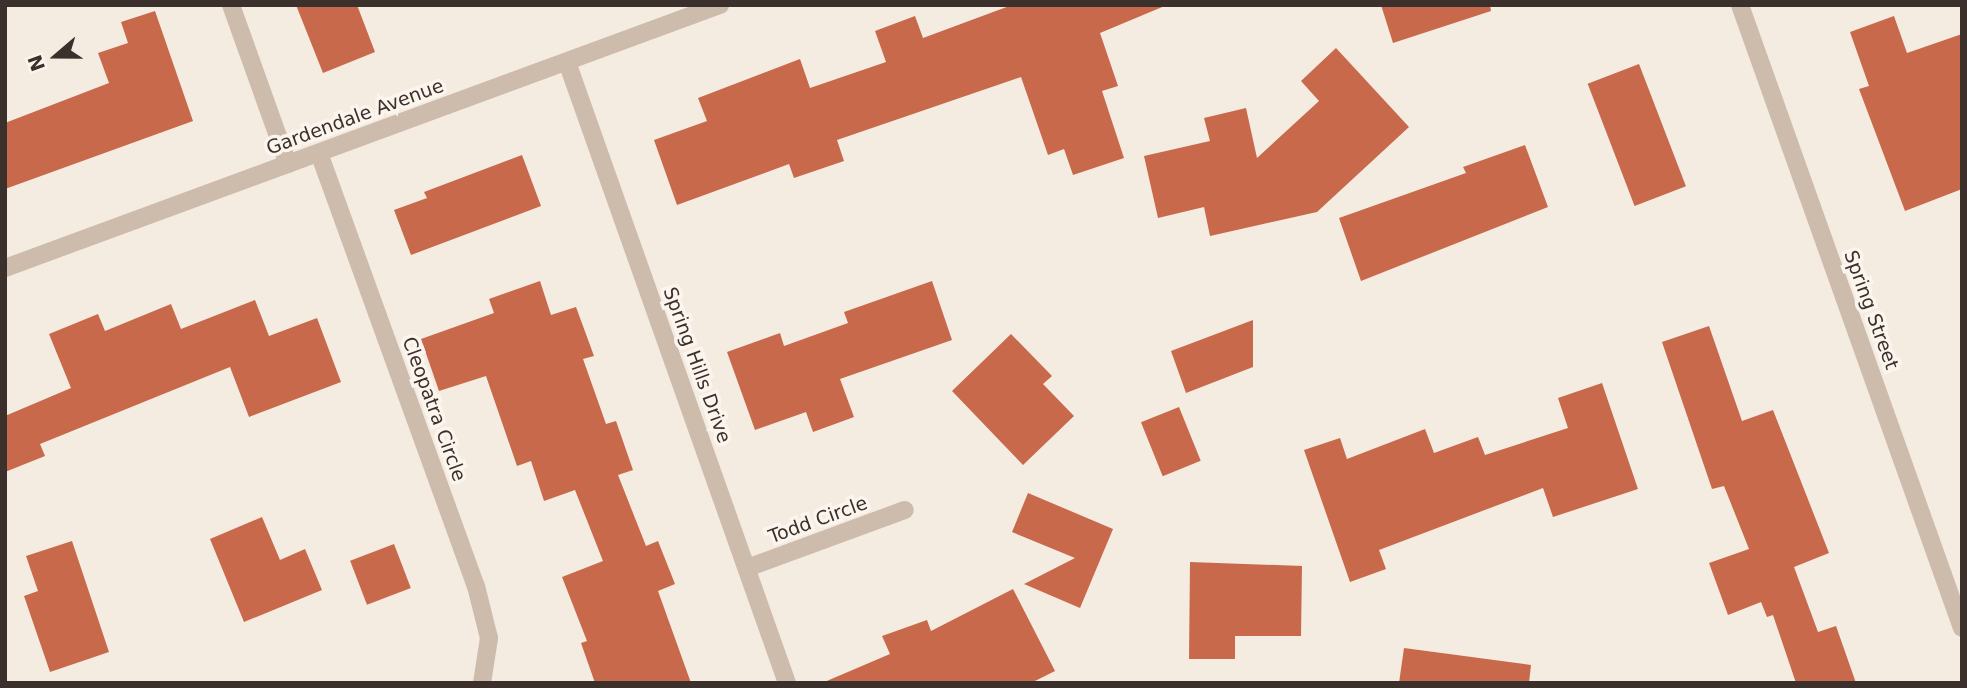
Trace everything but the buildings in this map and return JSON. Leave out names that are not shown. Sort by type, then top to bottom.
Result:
[{"type":"street","points":[[231,5],[288,164]]},
{"type":"street","name":"Gardendale Avenue","points":[[5,268],[720,5]]},
{"type":"street","name":"Spring Street","points":[[1740,5],[1962,628]]},
{"type":"street","name":"Spring Hills Drive","points":[[567,62],[787,683]]},
{"type":"street","name":"Cleopatra Circle","points":[[319,153],[476,586],[489,638],[482,683]]},
{"type":"street","name":"Todd Circle","points":[[747,568],[905,510]]}]
